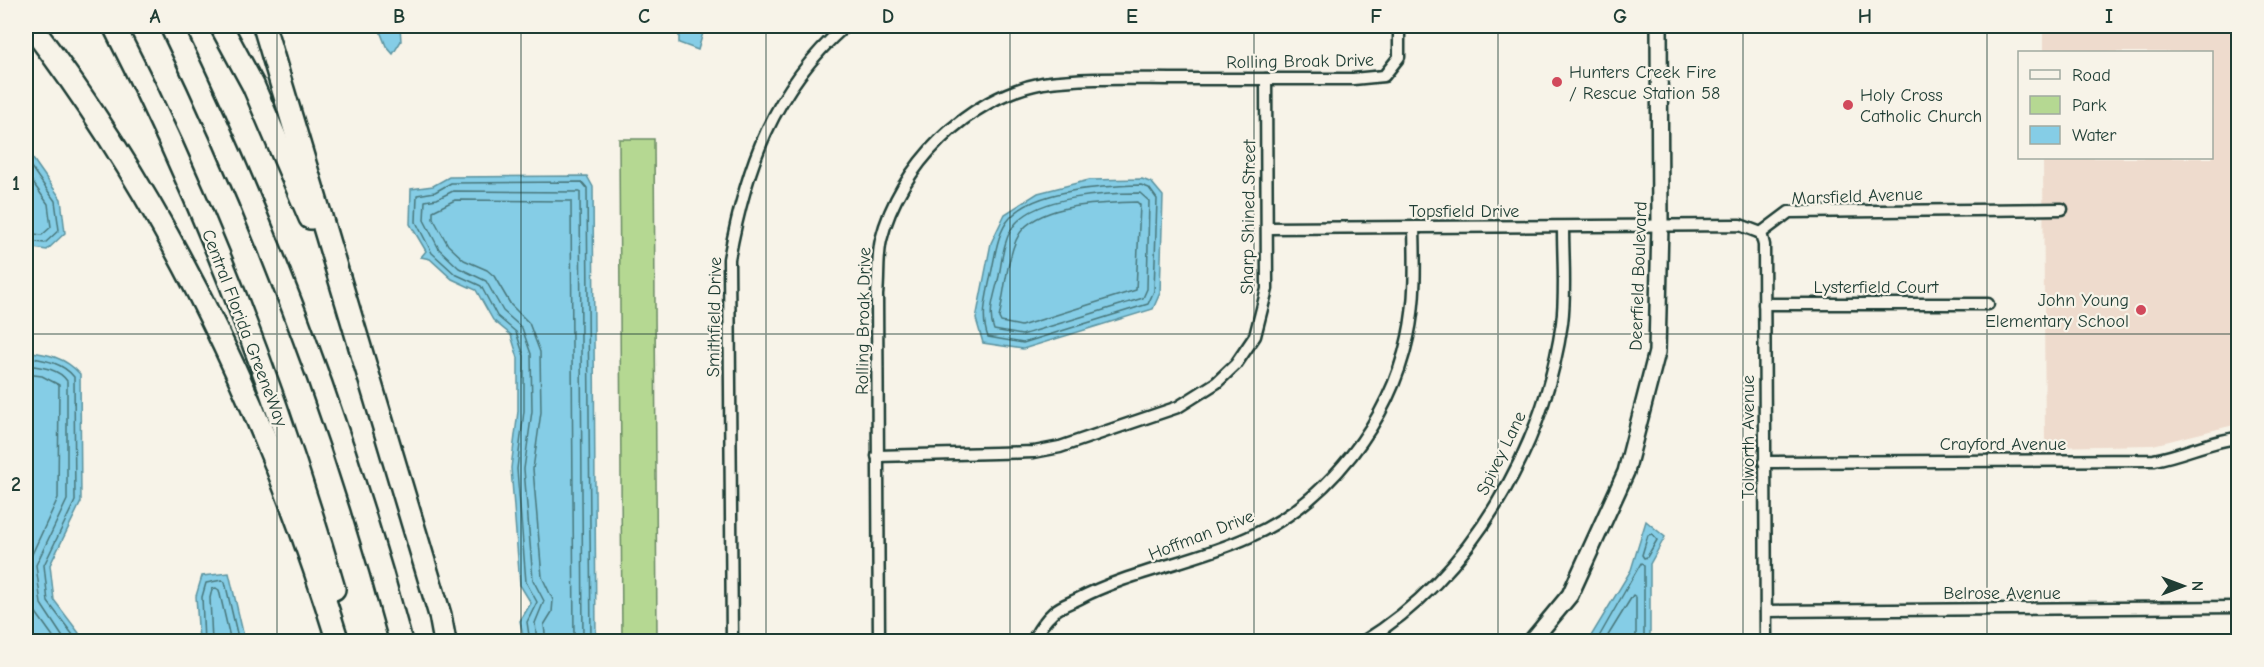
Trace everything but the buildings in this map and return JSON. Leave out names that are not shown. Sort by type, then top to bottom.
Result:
[{"type":"highway","points":[[32,26],[75,83],[147,196],[207,308],[252,407],[338,642]]},
{"type":"highway","name":"Central Florida GreeneWay","points":[[114,26],[180,165],[247,330],[300,478],[348,642]]},
{"type":"highway","points":[[171,26],[227,144],[303,332],[352,472],[401,642]]},
{"type":"highway","points":[[221,26],[253,86],[347,302]]},
{"type":"highway","points":[[264,26],[395,457],[440,615],[445,642]]},
{"type":"street","name":"Smithfield Drive","points":[[732,642],[729,259],[740,201],[759,147],[790,85],[826,43],[845,26]]},
{"type":"street","name":"Rolling Broak Drive","points":[[879,642],[878,295],[881,242],[893,204],[911,172],[943,135],[972,114],[1011,94],[1043,84],[1122,80],[1353,79],[1384,76],[1400,57],[1399,26]]},
{"type":"street","name":"Deerfield Boulevard","points":[[1531,642],[1570,594],[1626,472],[1658,352],[1659,26]]},
{"type":"street","name":"Sharp Shined Street","points":[[878,456],[1034,452],[1060,447],[1178,407],[1216,383],[1236,364],[1255,336],[1267,289],[1266,79]]},
{"type":"street","name":"Marsfield Avenue","points":[[1761,233],[1789,212],[2062,209]]},
{"type":"street","name":"Topsfield Drive","points":[[1268,228],[1563,228],[1660,225]]},
{"type":"street","points":[[1660,225],[1740,225],[1761,233]]},
{"type":"street","name":"Hoffman Drive","points":[[1033,642],[1054,611],[1096,589],[1250,537],[1308,500],[1336,473],[1359,445],[1383,407],[1395,378],[1408,337],[1416,284],[1414,228]]},
{"type":"street","name":"Spivey Lane","points":[[1363,642],[1413,603],[1447,570],[1479,530],[1508,485],[1533,433],[1548,386],[1562,322],[1563,228]]},
{"type":"street","name":"Tolworth Avenue","points":[[1761,233],[1764,244],[1766,642]]},
{"type":"street","name":"Lysterfield Court","points":[[1764,304],[1988,304]]},
{"type":"street","name":"Crayford Avenue","points":[[1764,462],[2154,460],[2175,456],[2220,440],[2238,438]]},
{"type":"street","name":"Belrose Avenue","points":[[1766,611],[2238,607]]},
{"type":"shaded area","name":"John Young Elementary School","points":[[2043,26],[2238,26],[2238,424],[2153,445],[2045,447],[2043,159],[2213,159],[2213,51],[2043,51]]},
{"type":"green space","points":[[619,139],[654,139],[657,641],[622,641]]},
{"type":"water","points":[[378,26],[400,26],[401,41],[393,54],[386,46]]},
{"type":"water","points":[[679,26],[705,26],[698,50],[679,43]]},
{"type":"water","points":[[26,149],[61,199],[65,233],[47,250],[26,247]]},
{"type":"water","points":[[587,176],[593,187],[596,641],[524,641],[520,621],[531,603],[520,585],[511,468],[518,411],[518,358],[511,335],[493,320],[476,290],[452,279],[430,259],[421,257],[426,251],[410,224],[411,189],[433,186],[449,177]]},
{"type":"water","points":[[1142,179],[1152,183],[1163,196],[1160,293],[1153,309],[1023,349],[983,343],[976,319],[991,243],[1005,214],[1038,193],[1089,180]]},
{"type":"water","points":[[26,351],[62,360],[80,374],[81,502],[50,565],[54,600],[79,633],[80,641],[26,641]]},
{"type":"water","points":[[1646,521],[1665,537],[1650,564],[1650,641],[1588,641],[1631,570]]},
{"type":"water","points":[[229,573],[245,641],[199,641],[196,596],[202,576]]},
{"type":"place","name":"Hunters Creek Fire / Rescue Station 58","points":[[1557,82]]},
{"type":"place","name":"Holy Cross Catholic Church","points":[[1848,105]]},
{"type":"place","name":"John Young Elementary School","points":[[2141,310]]}]
